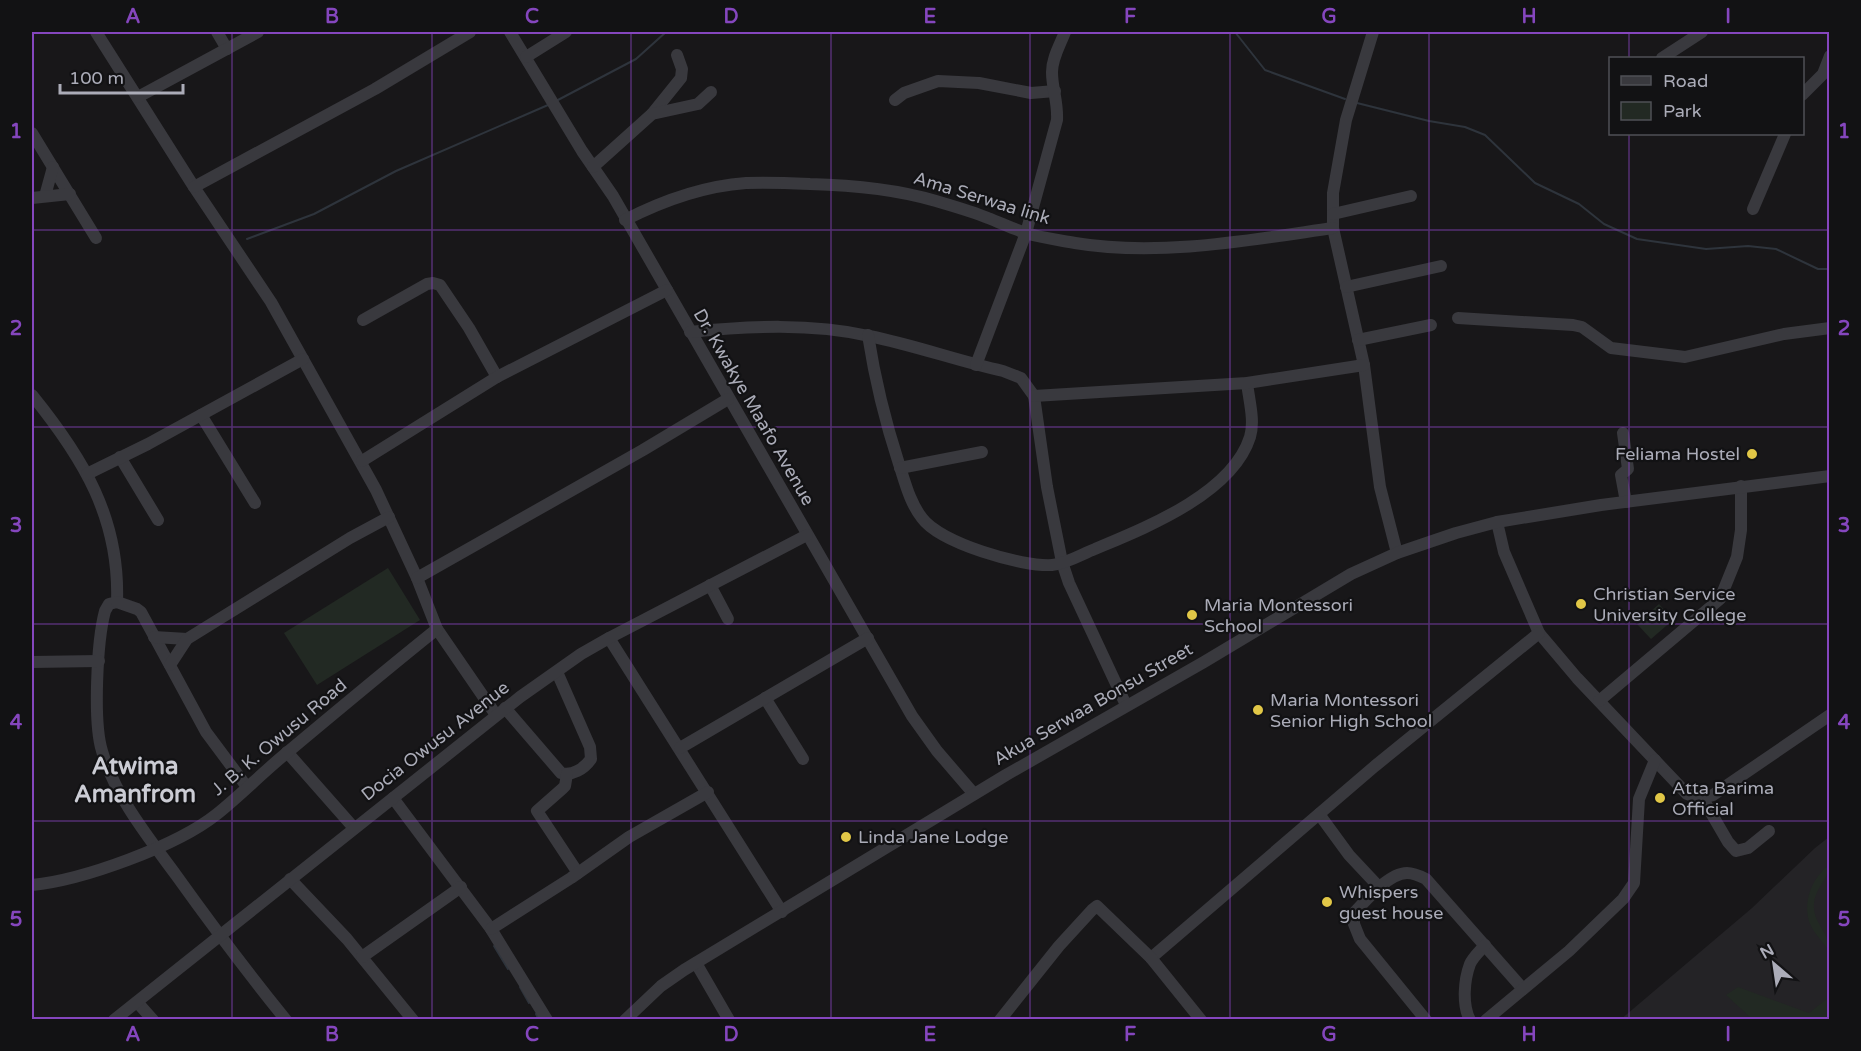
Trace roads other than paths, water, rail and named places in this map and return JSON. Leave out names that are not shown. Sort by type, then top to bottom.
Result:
[{"type":"street","points":[[96,32],[194,187],[254,274],[362,461],[417,578],[436,630],[500,712],[557,769],[567,774]]},
{"type":"street","points":[[217,32],[227,50]]},
{"type":"street","points":[[138,97],[258,32]]},
{"type":"street","points":[[194,187],[375,88],[470,32]]},
{"type":"street","name":"Dr. Kwakye Maafo Avenue","points":[[510,32],[613,196],[728,399],[920,728],[941,757],[974,794]]},
{"type":"street","points":[[526,57],[566,32]]},
{"type":"street","points":[[976,365],[1026,233],[1057,120],[1058,103],[1052,74],[1053,60],[1065,32]]},
{"type":"street","points":[[1373,32],[1346,120],[1333,193],[1333,228],[1364,365],[1380,487],[1396,554]]},
{"type":"street","points":[[1664,57],[1702,32]]},
{"type":"street","points":[[593,167],[652,114],[681,78],[682,69],[677,55]]},
{"type":"street","points":[[1804,94],[1826,75],[1830,56]]},
{"type":"street","points":[[895,100],[904,93],[938,81],[979,83],[1031,93],[1055,91]]},
{"type":"street","points":[[652,114],[698,104],[711,92]]},
{"type":"street","points":[[32,133],[96,238]]},
{"type":"street","points":[[1753,209],[1785,135]]},
{"type":"street","points":[[45,196],[53,167]]},
{"type":"street","name":"Ama Serwaa link","points":[[625,220],[668,201],[727,186],[762,183],[870,187],[919,196],[1026,233],[1077,243],[1155,248],[1250,240],[1333,228]]},
{"type":"street","points":[[32,198],[70,194]]},
{"type":"street","points":[[1333,214],[1411,196]]},
{"type":"street","points":[[1346,286],[1441,266]]},
{"type":"street","points":[[363,320],[427,284],[440,285],[454,303],[497,377]]},
{"type":"street","points":[[362,461],[497,377],[667,290]]},
{"type":"street","points":[[1458,318],[1573,325],[1582,327],[1611,348],[1685,357],[1774,336],[1830,328]]},
{"type":"street","points":[[1358,340],[1431,325]]},
{"type":"street","points":[[690,332],[743,328],[797,328],[868,335],[1021,378],[1034,396],[1047,487],[1062,562],[1074,596],[1126,705]]},
{"type":"street","points":[[868,335],[881,407],[900,468],[922,519],[942,535],[957,543],[1040,565],[1055,565],[1167,516],[1205,492],[1232,469],[1250,438],[1247,383]]},
{"type":"street","points":[[87,474],[303,359]]},
{"type":"street","points":[[1034,396],[1247,383],[1364,365]]},
{"type":"street","points":[[32,395],[56,426],[87,474],[110,530],[116,556],[117,602]]},
{"type":"street","points":[[417,578],[633,456],[728,399]]},
{"type":"street","points":[[201,415],[255,502]]},
{"type":"street","points":[[1623,433],[1628,469],[1622,475],[1626,502]]},
{"type":"street","points":[[900,468],[982,452]]},
{"type":"street","points":[[120,458],[158,520]]},
{"type":"street","name":"Akua Serwaa Bonsu Street","points":[[625,1020],[661,986],[696,963],[974,794],[1204,662],[1351,574],[1396,554],[1456,532],[1497,522],[1741,486],[1830,476]]},
{"type":"street","points":[[1599,701],[1719,599],[1737,557],[1742,530],[1741,486]]},
{"type":"street","points":[[170,665],[187,639],[350,538],[389,517]]},
{"type":"street","points":[[1497,522],[1504,552],[1539,633],[1553,651],[1687,794],[1703,799],[1713,795],[1830,715]]},
{"type":"street","name":"Docia Owusu Avenue","points":[[114,1020],[500,712],[557,672],[609,638],[807,535]]},
{"type":"street","points":[[710,585],[728,619]]},
{"type":"street","points":[[247,787],[206,732],[139,610],[117,602],[109,603],[105,610],[99,661],[98,723],[102,750],[116,784],[156,848],[286,1020]]},
{"type":"street","name":"J. B. K. Owusu Road","points":[[32,885],[67,880],[156,848],[193,830],[216,815],[287,752],[436,630]]},
{"type":"street","points":[[1151,958],[1319,814],[1539,633]]},
{"type":"street","points":[[154,637],[187,639]]},
{"type":"street","points":[[609,638],[782,912]]},
{"type":"street","points":[[680,748],[868,638]]},
{"type":"street","points":[[32,662],[99,661]]},
{"type":"street","points":[[557,672],[590,747],[591,759],[588,764],[567,774],[562,789],[537,811],[578,873]]},
{"type":"street","points":[[765,698],[803,759]]},
{"type":"street","points":[[287,752],[354,828]]},
{"type":"street","points":[[1486,1020],[1569,951],[1623,899],[1634,883],[1637,867],[1636,835],[1639,799],[1654,760]]},
{"type":"street","points":[[491,929],[629,837],[708,792]]},
{"type":"street","points":[[393,798],[491,929],[547,1020]]},
{"type":"street","points":[[1703,799],[1728,842],[1736,851],[1748,848],[1769,831]]},
{"type":"street","points":[[1319,814],[1349,855],[1379,887]]},
{"type":"street","points":[[1426,1020],[1360,939],[1354,924],[1354,913],[1379,887],[1400,874],[1415,874],[1426,879],[1523,989]]},
{"type":"street","points":[[290,879],[362,957],[413,1020]]},
{"type":"street","points":[[362,957],[460,887]]},
{"type":"street","points":[[1000,1020],[1059,946],[1092,910],[1099,906],[1151,958],[1201,1020]]},
{"type":"street","points":[[1470,1020],[1465,1008],[1468,973],[1471,962],[1485,945]]},
{"type":"street","points":[[696,963],[729,1020]]},
{"type":"street","points":[[136,1002],[153,1020]]},
{"type":"waterway","points":[[556,101],[636,59],[666,32]]},
{"type":"waterway","points":[[1235,32],[1265,70],[1345,99]]},
{"type":"waterway","points":[[1357,103],[1429,121],[1465,127],[1485,135],[1535,183],[1579,204],[1604,224],[1637,239],[1706,249],[1748,246],[1776,249],[1818,269],[1830,269]]},
{"type":"waterway","points":[[247,239],[314,214],[396,171],[548,105]]},
{"type":"waterway","points":[[494,946],[508,969]]},
{"type":"waterway","points":[[520,987],[529,1003]]},
{"type":"waterway","points":[[536,1014],[539,1020]]},
{"type":"place","name":"Feliama Hostel","points":[[1752,454]]},
{"type":"place","name":"Christian Service University College","points":[[1581,604]]},
{"type":"place","name":"Maria Montessori School","points":[[1192,615]]},
{"type":"place","name":"Maria Montessori Senior High School","points":[[1258,710]]},
{"type":"place","name":"Atta Barima Official","points":[[1660,798]]},
{"type":"place","name":"Linda Jane Lodge","points":[[846,837]]},
{"type":"place","name":"Whispers guest house","points":[[1327,902]]},
{"type":"district","name":"Atwima Amanfrom","points":[[135,780]]}]
